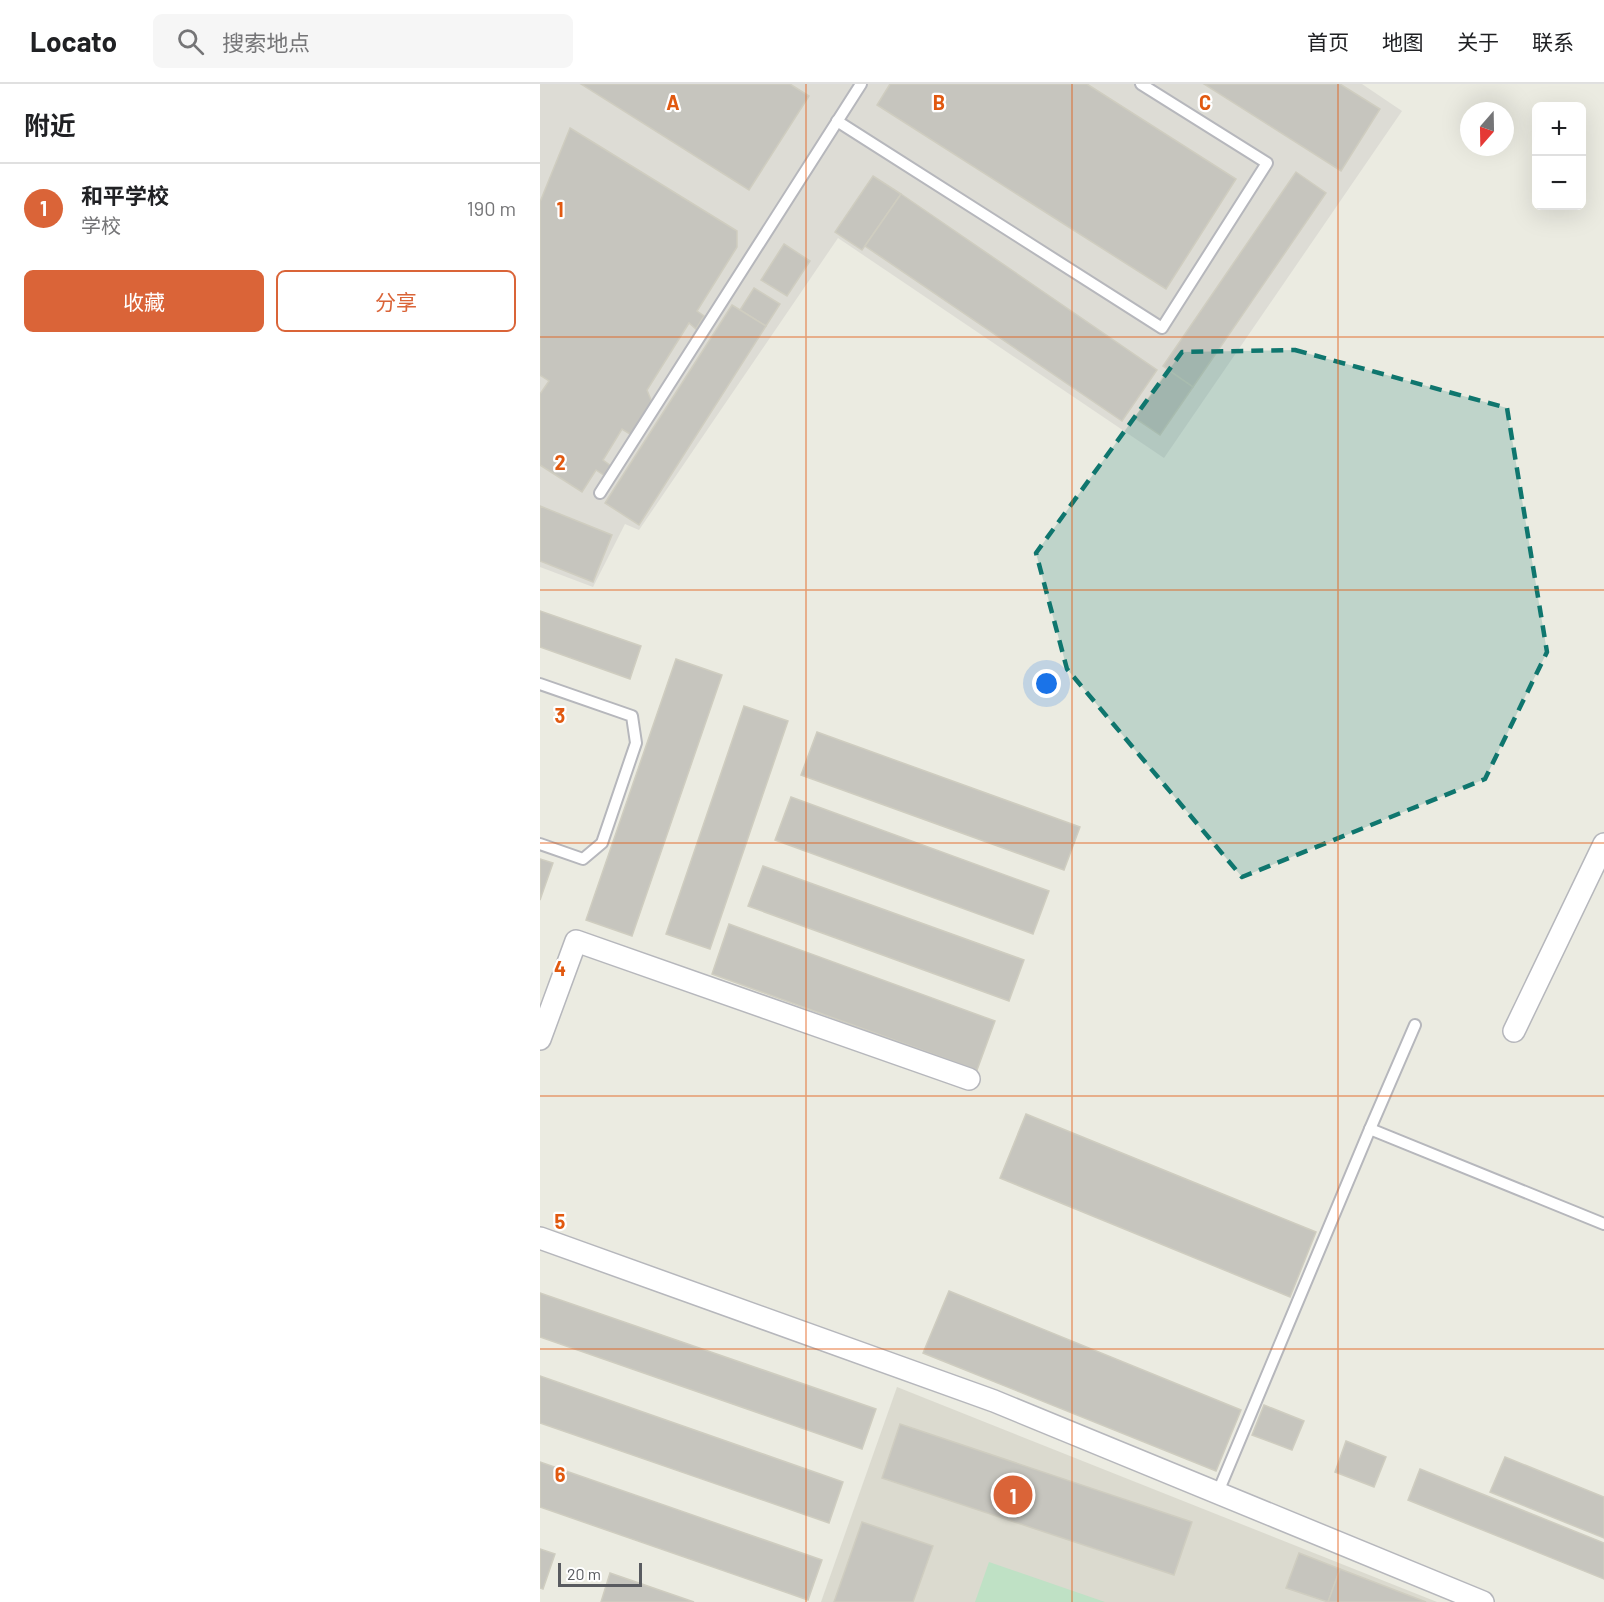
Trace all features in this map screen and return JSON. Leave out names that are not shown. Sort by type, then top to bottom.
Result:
[{"type":"street","points":[[1514,1031],[1604,844]]},
{"type":"street","points":[[540,1039],[576,941],[969,1079]]},
{"type":"street","points":[[540,1238],[993,1401],[1483,1602]]},
{"type":"lane","points":[[600,493],[861,84]]},
{"type":"lane","points":[[837,121],[1162,328],[1267,164],[1141,84]]},
{"type":"lane","points":[[540,684],[632,716],[636,743],[602,843],[583,859],[540,844]]},
{"type":"lane","points":[[1218,1492],[1415,1025]]},
{"type":"lane","points":[[1370,1129],[1604,1224]]},
{"type":"highlighted area","points":[[1295,350],[1507,408],[1547,652],[1485,779],[1242,877],[1067,669],[1036,553],[1182,352]]},
{"type":"shaded area","points":[[540,84],[1362,84],[1402,111],[1164,458],[838,238],[639,530],[625,524],[593,587],[540,567]]},
{"type":"shaded area","points":[[897,1387],[1437,1602],[821,1602]]},
{"type":"green space","points":[[989,1562],[1105,1602],[975,1602]]},
{"type":"building","points":[[581,84],[790,84],[809,96],[749,190]]},
{"type":"building","points":[[890,84],[1087,84],[1236,179],[1166,289],[877,105]]},
{"type":"building","points":[[1204,84],[1340,84],[1380,109],[1341,171]]},
{"type":"building","points":[[570,128],[737,231],[737,247],[697,311],[704,316],[696,329],[689,323],[647,390],[653,405],[633,436],[622,429],[603,460],[611,466],[605,476],[596,470],[582,492],[540,465],[540,394],[549,381],[540,375],[540,202]]},
{"type":"building","points":[[1296,172],[1326,193],[1193,387],[1163,366]]},
{"type":"building","points":[[873,176],[901,194],[862,250],[835,232]]},
{"type":"building","points":[[901,194],[1157,370],[1122,421],[865,246]]},
{"type":"building","points":[[784,244],[810,261],[787,296],[761,280]]},
{"type":"building","points":[[754,288],[780,304],[766,326],[740,310]]},
{"type":"building","points":[[732,305],[766,326],[639,525],[605,503]]},
{"type":"building","points":[[1168,370],[1193,387],[1160,435],[1135,418]]},
{"type":"building","points":[[540,506],[612,535],[593,582],[540,561]]},
{"type":"building","points":[[540,611],[641,646],[630,679],[540,647]]},
{"type":"building","points":[[676,659],[722,675],[632,936],[586,920]]},
{"type":"building","points":[[744,706],[788,721],[710,949],[666,934]]},
{"type":"building","points":[[817,732],[1080,827],[1064,870],[801,775]]},
{"type":"building","points":[[791,797],[1049,891],[1033,934],[775,840]]},
{"type":"building","points":[[540,859],[553,863],[540,900]]},
{"type":"building","points":[[763,866],[1024,960],[1009,1001],[748,906]]},
{"type":"building","points":[[729,924],[995,1021],[977,1070],[712,974]]},
{"type":"building","points":[[1026,1114],[1316,1232],[1290,1297],[1000,1178]]},
{"type":"building","points":[[949,1291],[1241,1410],[1216,1471],[923,1353]]},
{"type":"building","points":[[540,1293],[876,1409],[862,1449],[540,1337]]},
{"type":"building","points":[[540,1376],[843,1482],[829,1523],[540,1423]]},
{"type":"building","points":[[1264,1405],[1304,1421],[1292,1450],[1252,1435]]},
{"type":"building","points":[[900,1424],[1192,1522],[1174,1575],[882,1478]]},
{"type":"building","points":[[1346,1441],[1386,1457],[1374,1487],[1335,1472]]},
{"type":"building","points":[[1505,1457],[1604,1497],[1604,1538],[1490,1492]]},
{"type":"building","points":[[540,1462],[822,1560],[808,1600],[540,1507]]},
{"type":"building","points":[[1420,1469],[1604,1543],[1604,1579],[1408,1500]]},
{"type":"building","points":[[862,1522],[933,1546],[913,1602],[834,1602]]},
{"type":"building","points":[[540,1549],[555,1554],[543,1589],[540,1588]]},
{"type":"building","points":[[1299,1553],[1340,1569],[1328,1602],[1286,1588]]},
{"type":"building","points":[[1340,1569],[1426,1602],[1328,1602]]},
{"type":"building","points":[[610,1573],[694,1602],[601,1602]]},
{"type":"place","name":"和平学校","points":[[1013,1495]]}]
